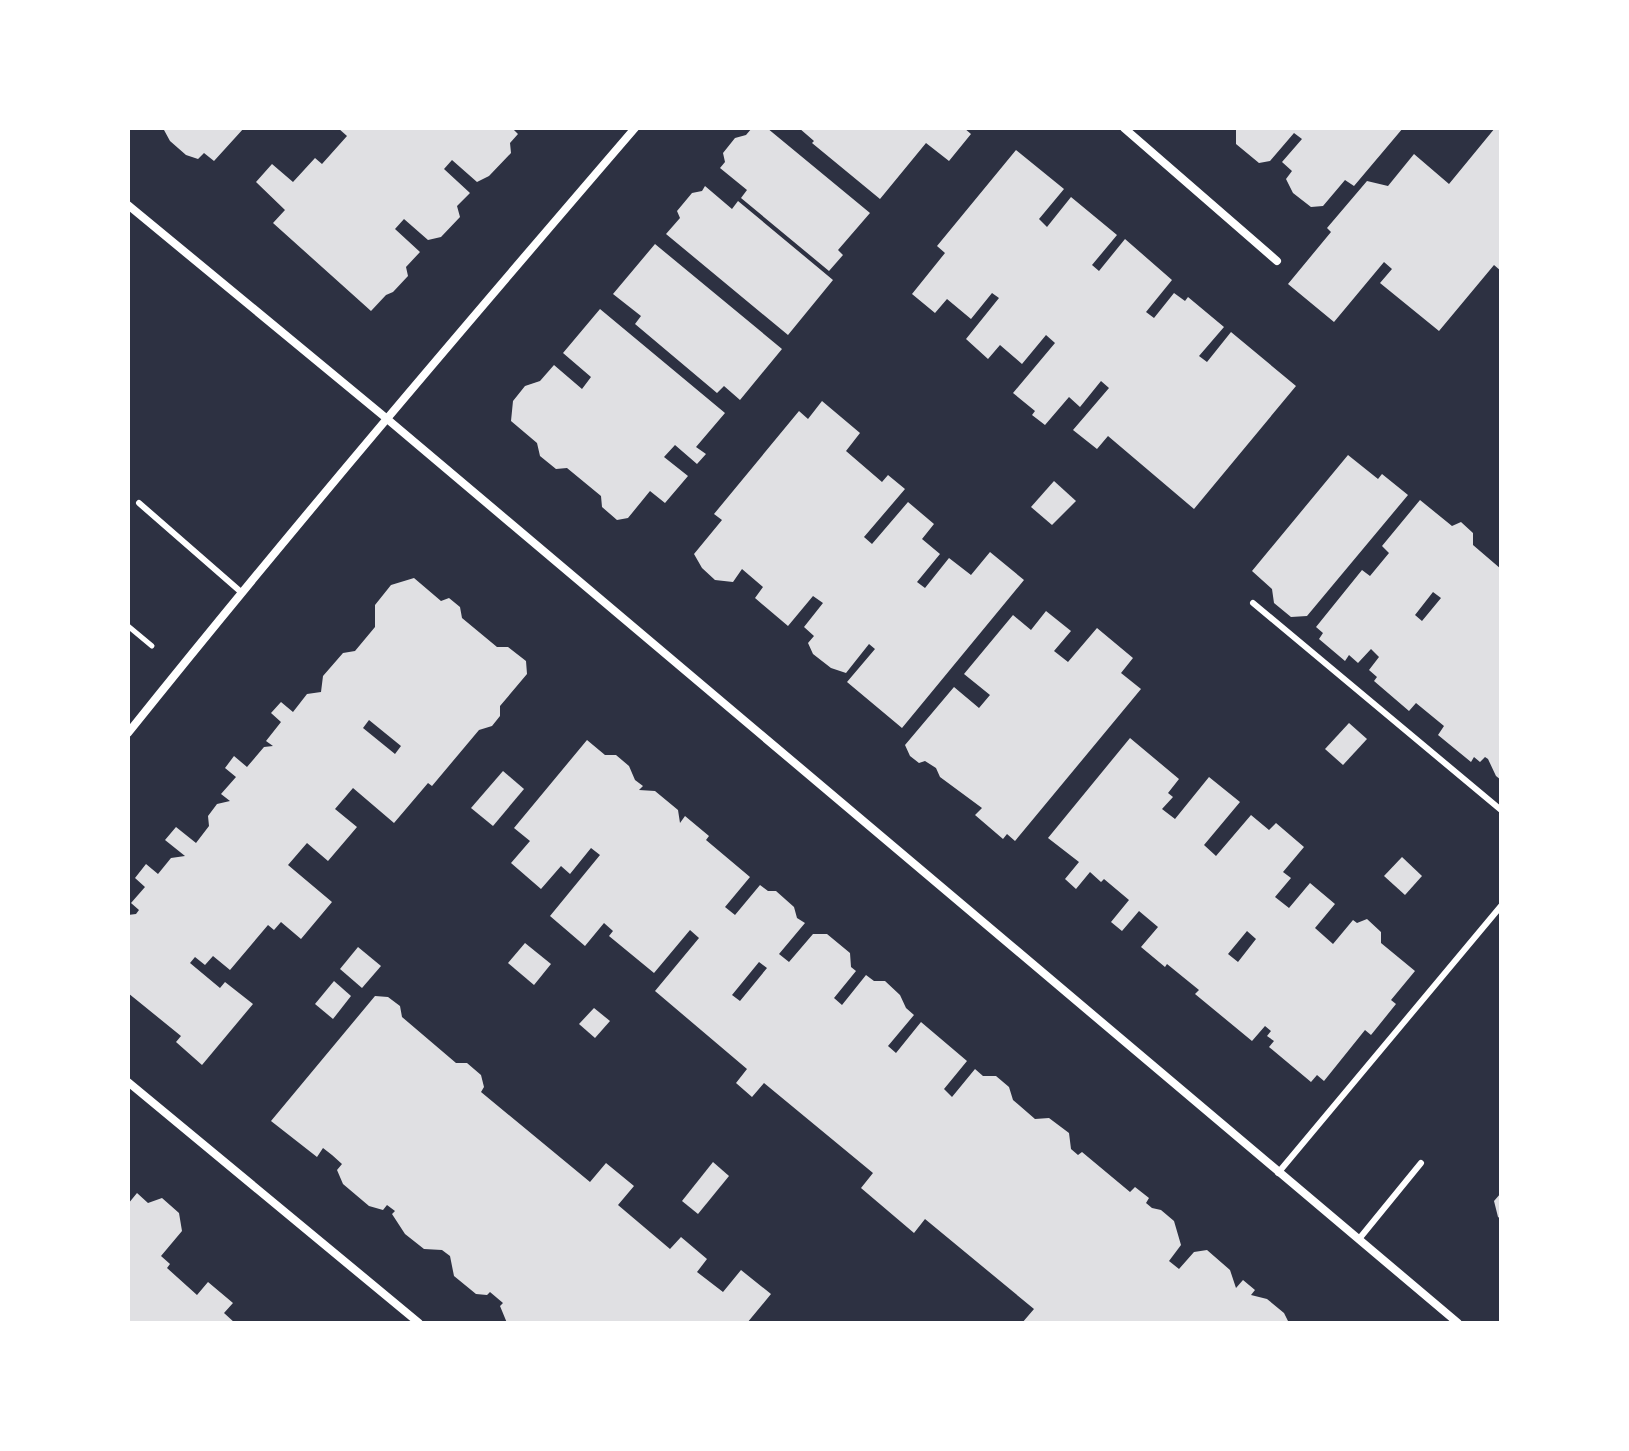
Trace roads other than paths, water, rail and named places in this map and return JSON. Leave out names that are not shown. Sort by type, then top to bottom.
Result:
[{"type":"street","points":[[128,733],[386,418],[635,128]]},
{"type":"street","points":[[1124,128],[1277,261]]},
{"type":"street","points":[[128,205],[386,418],[1458,1323]]},
{"type":"street","points":[[128,1082],[419,1323]]},
{"type":"lane","points":[[139,503],[241,592]]},
{"type":"lane","points":[[1253,603],[1501,810]]},
{"type":"lane","points":[[1278,1173],[1501,906]]},
{"type":"lane","points":[[1359,1239],[1421,1163]]}]
